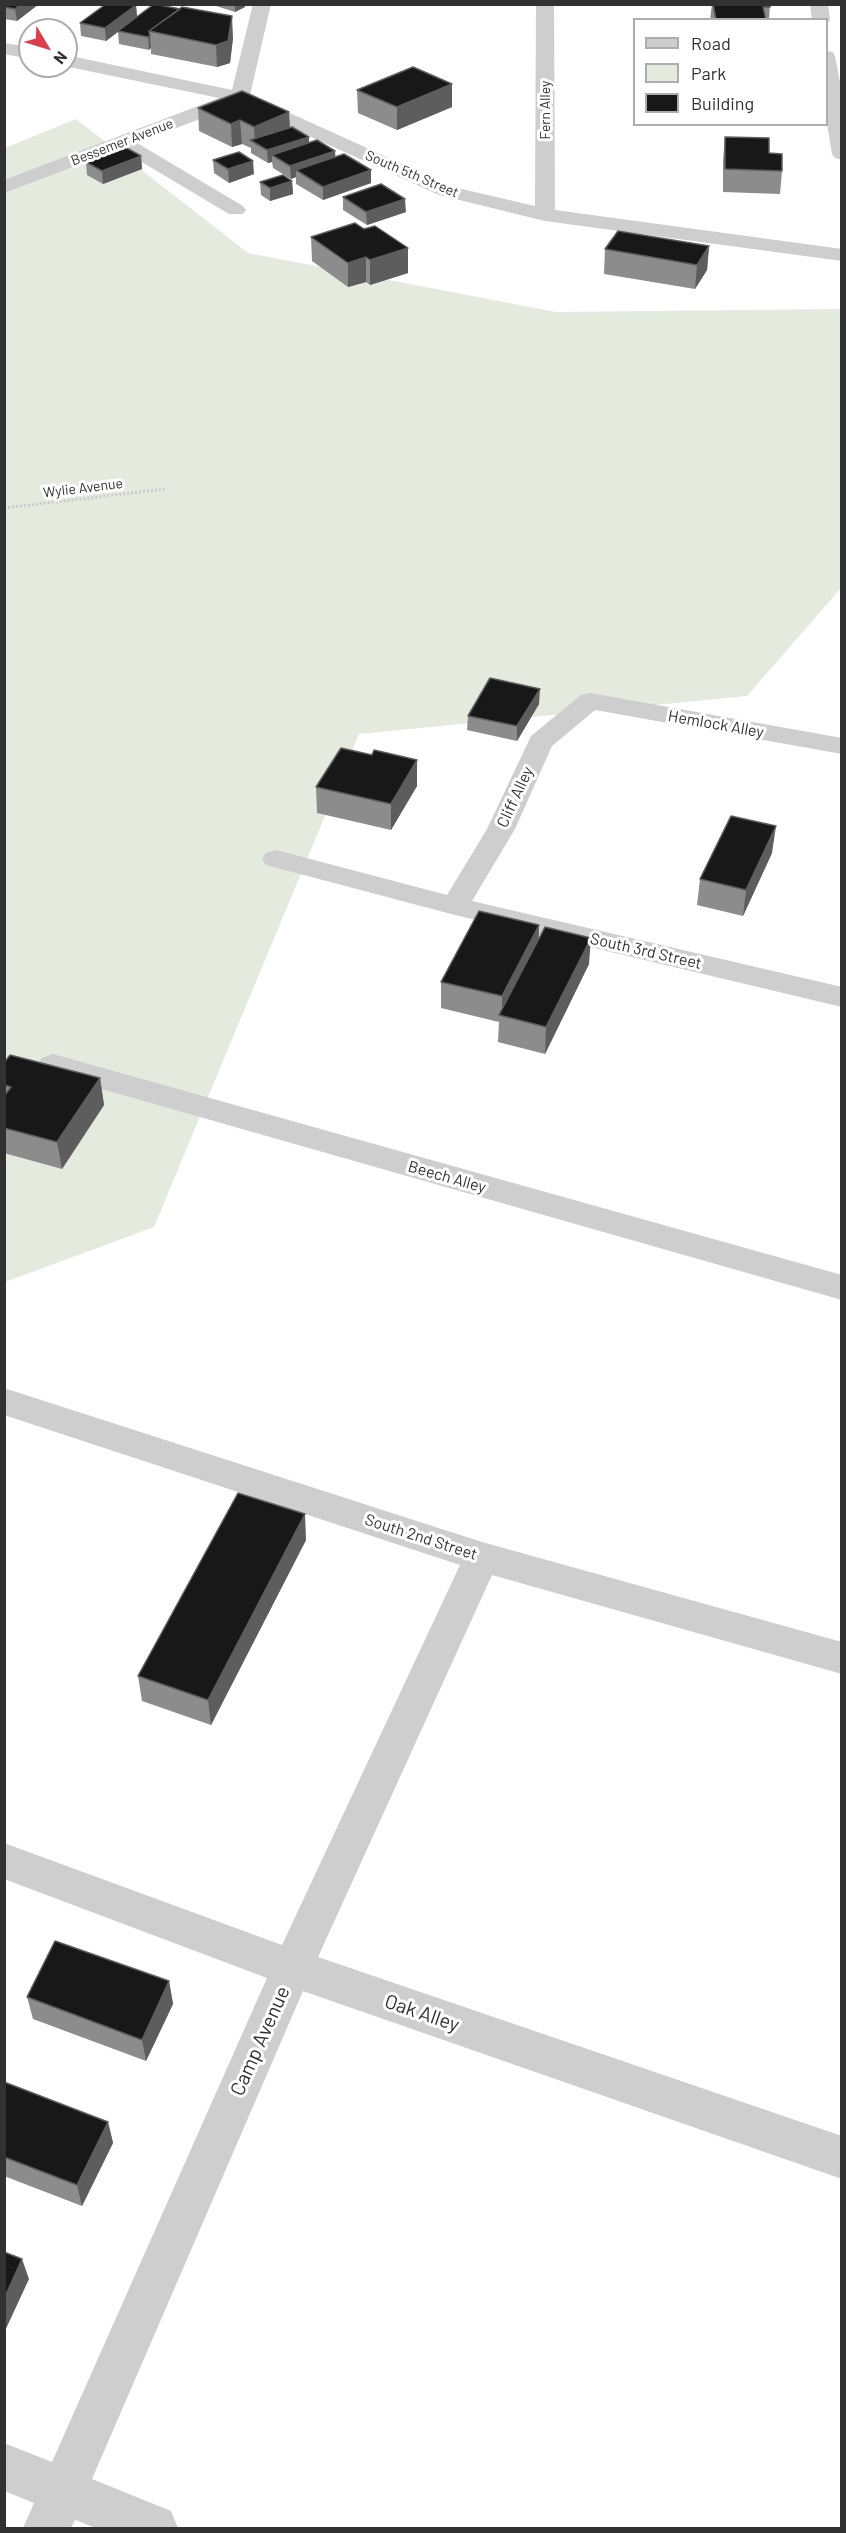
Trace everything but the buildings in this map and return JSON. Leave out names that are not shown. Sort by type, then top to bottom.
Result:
[{"type":"street","points":[[240,97],[262,4]]},
{"type":"street","name":"Fern Alley","points":[[545,4],[545,215]]},
{"type":"street","name":"South 5th Street","points":[[78,63],[240,97],[446,191],[545,215],[842,255]]},
{"type":"street","points":[[828,68],[842,154]]},
{"type":"street","name":"Bessemer Avenue","points":[[4,187],[240,97]]},
{"type":"street","points":[[122,142],[236,210]]},
{"type":"street","name":"Hemlock Alley","points":[[590,702],[842,746]]},
{"type":"street","name":"Cliff Alley","points":[[455,906],[501,829],[540,742],[590,702]]},
{"type":"street","name":"South 3rd Street","points":[[276,859],[455,906],[842,997]]},
{"type":"street","name":"Beech Alley","points":[[53,1065],[842,1288]]},
{"type":"street","name":"South 2nd Street","points":[[4,1401],[482,1557],[842,1658]]},
{"type":"street","name":"Camp Avenue","points":[[55,2510],[292,1968],[482,1557]]},
{"type":"street","name":"Oak Alley","points":[[4,1861],[292,1968],[842,2158]]},
{"type":"street","points":[[4,2467],[55,2510],[154,2529]]},
{"type":"path","name":"Wylie Avenue","points":[[4,508],[165,489]]},
{"type":"green space","points":[[76,119],[248,253],[556,312],[841,309],[841,588],[747,696],[359,734],[154,1227],[5,1282],[5,148]]}]
